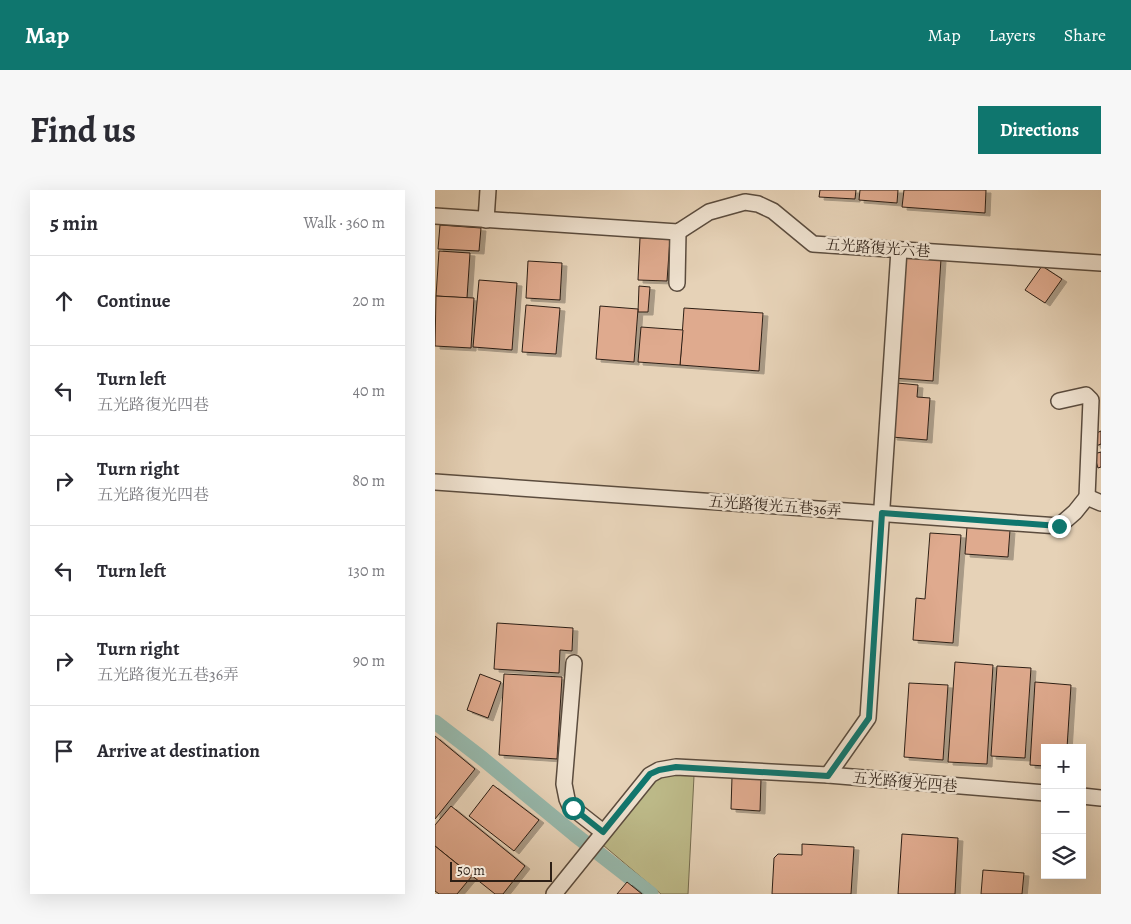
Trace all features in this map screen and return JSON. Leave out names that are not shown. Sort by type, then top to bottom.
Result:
[{"type":"lane","points":[[486,220],[488,190]]},
{"type":"lane","name":"五光路復光六巷","points":[[678,232],[709,212],[745,202],[758,204],[773,211],[813,244],[1101,262]]},
{"type":"lane","points":[[435,216],[678,232],[677,283]]},
{"type":"lane","points":[[828,776],[869,718],[899,250]]},
{"type":"lane","points":[[1059,402],[1086,395],[1091,400],[1094,500]]},
{"type":"lane","name":"五光路復光五巷36弄","points":[[435,482],[1059,526],[1075,512],[1094,500]]},
{"type":"lane","points":[[573,663],[565,792],[570,806],[600,836]]},
{"type":"lane","name":"五光路復光四巷","points":[[554,894],[650,774],[659,770],[676,767],[828,776],[1041,793]]},
{"type":"lane","points":[[1086,796],[1101,798]]},
{"type":"shaded area","points":[[678,771],[694,776],[688,894],[661,894],[603,845],[642,789],[656,778]]},
{"type":"building","points":[[820,190],[856,190],[855,199],[819,197]]},
{"type":"building","points":[[860,190],[898,190],[897,203],[859,200]]},
{"type":"building","points":[[904,190],[986,190],[985,213],[902,207]]},
{"type":"building","points":[[440,225],[481,228],[479,251],[438,249]]},
{"type":"building","points":[[640,238],[670,239],[667,281],[638,280]]},
{"type":"building","points":[[439,251],[470,253],[467,298],[436,296]]},
{"type":"building","points":[[901,256],[941,259],[933,381],[893,378]]},
{"type":"building","points":[[528,261],[562,263],[560,300],[526,298]]},
{"type":"building","points":[[1042,266],[1062,279],[1045,303],[1025,290]]},
{"type":"building","points":[[479,280],[517,283],[512,350],[473,347]]},
{"type":"building","points":[[639,286],[650,287],[648,312],[638,312]]},
{"type":"building","points":[[436,296],[474,298],[471,348],[435,346]]},
{"type":"building","points":[[526,305],[560,308],[556,354],[522,352]]},
{"type":"building","points":[[600,306],[638,309],[634,362],[596,359]]},
{"type":"building","points":[[684,308],[763,313],[759,371],[680,365]]},
{"type":"building","points":[[641,327],[683,330],[680,365],[638,362]]},
{"type":"building","points":[[897,383],[918,385],[917,397],[930,398],[927,440],[892,437]]},
{"type":"building","points":[[1101,431],[1101,444],[1096,446],[1092,435]]},
{"type":"building","points":[[1101,452],[1101,467],[1098,468],[1094,454]]},
{"type":"building","points":[[967,527],[1010,530],[1008,557],[965,554]]},
{"type":"building","points":[[930,533],[961,535],[953,643],[913,640],[916,598],[925,599]]},
{"type":"building","points":[[497,623],[573,628],[572,651],[560,650],[559,673],[494,669]]},
{"type":"building","points":[[955,662],[993,665],[987,764],[948,762]]},
{"type":"building","points":[[997,666],[1031,668],[1025,758],[991,756]]},
{"type":"building","points":[[480,674],[501,682],[488,718],[467,710]]},
{"type":"building","points":[[504,674],[562,677],[557,759],[499,755]]},
{"type":"building","points":[[1035,682],[1071,685],[1067,744],[1041,744],[1041,766],[1030,765]]},
{"type":"building","points":[[909,683],[948,685],[943,760],[904,757]]},
{"type":"building","points":[[435,736],[475,769],[435,819]]},
{"type":"building","points":[[732,777],[761,779],[760,811],[731,809]]},
{"type":"building","points":[[493,785],[539,820],[514,851],[469,816]]},
{"type":"building","points":[[451,806],[525,866],[503,894],[495,894],[435,846],[435,825]]},
{"type":"building","points":[[902,834],[958,838],[955,894],[898,894]]},
{"type":"building","points":[[802,844],[854,847],[851,894],[772,894],[774,858],[778,854],[802,855]]},
{"type":"building","points":[[435,846],[472,876],[457,894],[439,894],[435,891]]},
{"type":"building","points":[[983,870],[1024,873],[1022,894],[981,894]]},
{"type":"building","points":[[627,882],[642,894],[617,894]]},
{"type":"waterway","points":[[435,722],[651,894]]},
{"type":"route","points":[[573,808],[603,832],[650,774],[659,770],[676,767],[828,776],[869,718],[882,513],[1059,526]]}]
